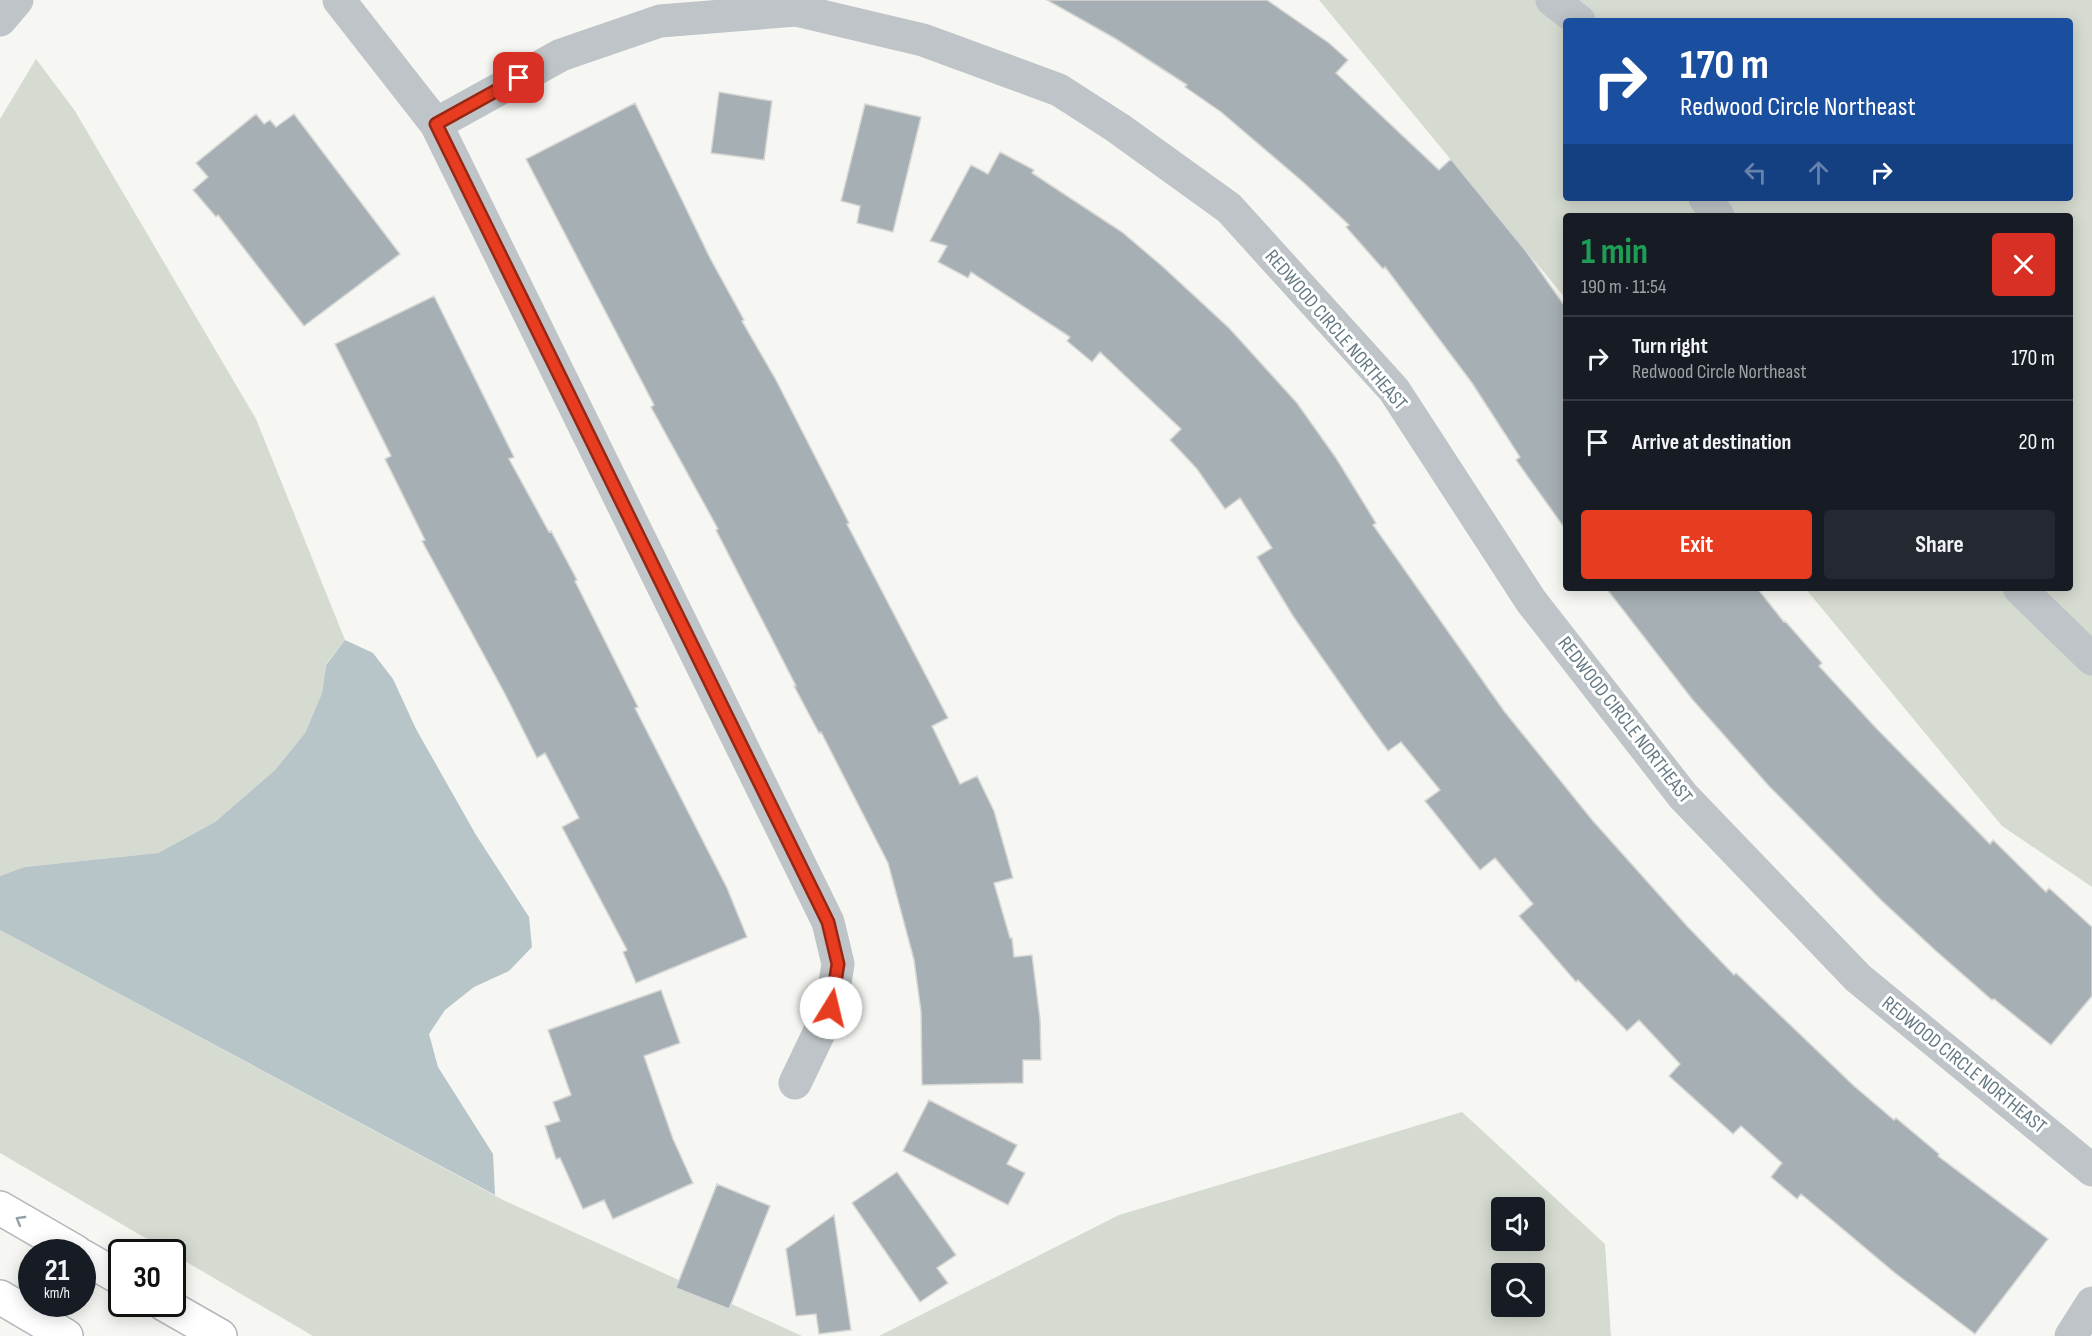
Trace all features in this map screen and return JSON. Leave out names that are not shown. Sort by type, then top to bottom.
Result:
[{"type":"street","points":[[0,20],[17,0]]},
{"type":"street","points":[[339,0],[436,124],[828,922],[838,964],[831,1008],[795,1083]]},
{"type":"street","points":[[1552,0],[1575,18]]},
{"type":"street","name":"REDWOOD CIRCLE NORTHEAST","points":[[436,124],[561,55],[660,21],[796,10],[924,40],[1059,90],[1118,128],[1229,208],[1394,390],[1531,601],[1683,796],[1858,978],[2092,1170]]},
{"type":"street","points":[[2022,591],[2092,659]]},
{"type":"street","points":[[0,1208],[54,1239]]},
{"type":"street","points":[[0,1297],[66,1336]]},
{"type":"street","points":[[2071,1336],[2092,1302]]},
{"type":"street","points":[[186,1317],[220,1336]]},
{"type":"shaded area","points":[[1319,0],[2092,0],[2092,887],[2002,826],[1807,591],[2073,591],[2073,213],[1563,213],[1563,295]]},
{"type":"shaded area","points":[[36,59],[75,111],[256,419],[345,640],[326,664],[322,693],[305,733],[275,770],[215,822],[158,853],[24,867],[0,876],[0,119]]},
{"type":"shaded area","points":[[345,640],[373,653],[393,679],[416,729],[476,835],[529,917],[532,947],[509,971],[474,987],[445,1010],[429,1034],[438,1067],[493,1154],[495,1195],[0,930],[0,876],[24,867],[158,853],[215,822],[275,770],[305,733],[322,693],[326,665]]},
{"type":"shaded area","points":[[0,930],[505,1201],[802,1336],[313,1336],[186,1262],[186,1239],[147,1239],[0,1153]]},
{"type":"shaded area","points":[[1462,1112],[1605,1244],[1611,1336],[879,1336],[1119,1215]]},
{"type":"building","points":[[1047,0],[1267,0],[1329,43],[1348,60],[1336,73],[1439,170],[1451,159],[1526,251],[1563,304],[1563,526],[1516,460],[1520,457],[1472,383],[1385,267],[1383,269],[1346,227],[1349,225],[1221,112],[1185,87],[1187,85],[1116,39]]},
{"type":"building","points":[[719,92],[772,101],[764,160],[711,153]]},
{"type":"building","points":[[635,103],[710,258],[744,320],[742,321],[776,380],[849,523],[847,524],[948,718],[932,726],[960,784],[977,776],[994,811],[1013,878],[994,883],[1010,938],[1012,938],[1014,957],[1032,955],[1040,1019],[1041,1060],[1023,1060],[1023,1083],[922,1085],[921,1012],[914,960],[888,863],[821,732],[819,733],[794,686],[796,686],[716,530],[718,529],[651,407],[654,405],[526,159]]},
{"type":"building","points":[[865,104],[921,117],[893,232],[857,223],[860,206],[841,201]]},
{"type":"building","points":[[256,114],[264,124],[270,120],[276,127],[294,114],[400,254],[304,326],[218,215],[216,217],[193,190],[208,177],[196,163]]},
{"type":"building","points":[[1000,152],[1034,170],[1032,173],[1122,232],[1229,328],[1297,403],[1336,458],[1376,523],[1373,525],[1504,711],[1593,821],[1734,975],[1736,973],[1854,1086],[1894,1120],[1896,1118],[1939,1154],[1938,1156],[2048,1239],[1975,1334],[1895,1273],[1801,1194],[1797,1199],[1771,1177],[1782,1163],[1741,1126],[1733,1134],[1669,1076],[1680,1064],[1639,1020],[1627,1031],[1578,980],[1576,982],[1519,916],[1533,904],[1495,858],[1480,870],[1425,801],[1440,790],[1401,742],[1388,751],[1364,718],[1293,616],[1257,557],[1272,548],[1240,498],[1225,509],[1197,469],[1170,440],[1181,429],[1100,352],[1092,362],[1067,341],[1070,337],[971,272],[968,278],[938,262],[947,246],[930,241],[971,165],[988,174]]},
{"type":"building","points":[[434,296],[514,457],[509,459],[577,580],[575,581],[638,707],[635,708],[727,888],[747,937],[636,983],[623,952],[627,950],[562,827],[579,818],[545,753],[537,758],[422,541],[425,540],[385,459],[391,456],[335,344]]},
{"type":"building","points":[[1608,591],[1759,591],[1822,663],[1819,666],[1876,728],[1990,844],[1993,840],[2046,892],[2049,888],[2092,927],[2092,996],[2051,1045],[1994,999],[1992,1000],[1882,901],[1768,785],[1692,699]]},
{"type":"building","points":[[661,990],[680,1043],[644,1056],[673,1139],[693,1183],[613,1219],[604,1200],[583,1209],[560,1158],[556,1159],[545,1126],[560,1121],[553,1102],[571,1095],[548,1030]]},
{"type":"building","points":[[929,1100],[1017,1145],[1007,1164],[1025,1173],[1008,1205],[903,1151]]},
{"type":"building","points":[[897,1172],[956,1255],[937,1268],[948,1283],[920,1302],[852,1203]]},
{"type":"building","points":[[717,1184],[770,1206],[729,1309],[676,1288]]},
{"type":"building","points":[[834,1215],[851,1330],[819,1334],[816,1314],[796,1316],[786,1249]]},
{"type":"route","points":[[519,78],[436,124],[828,922],[838,964],[831,1008]]}]
